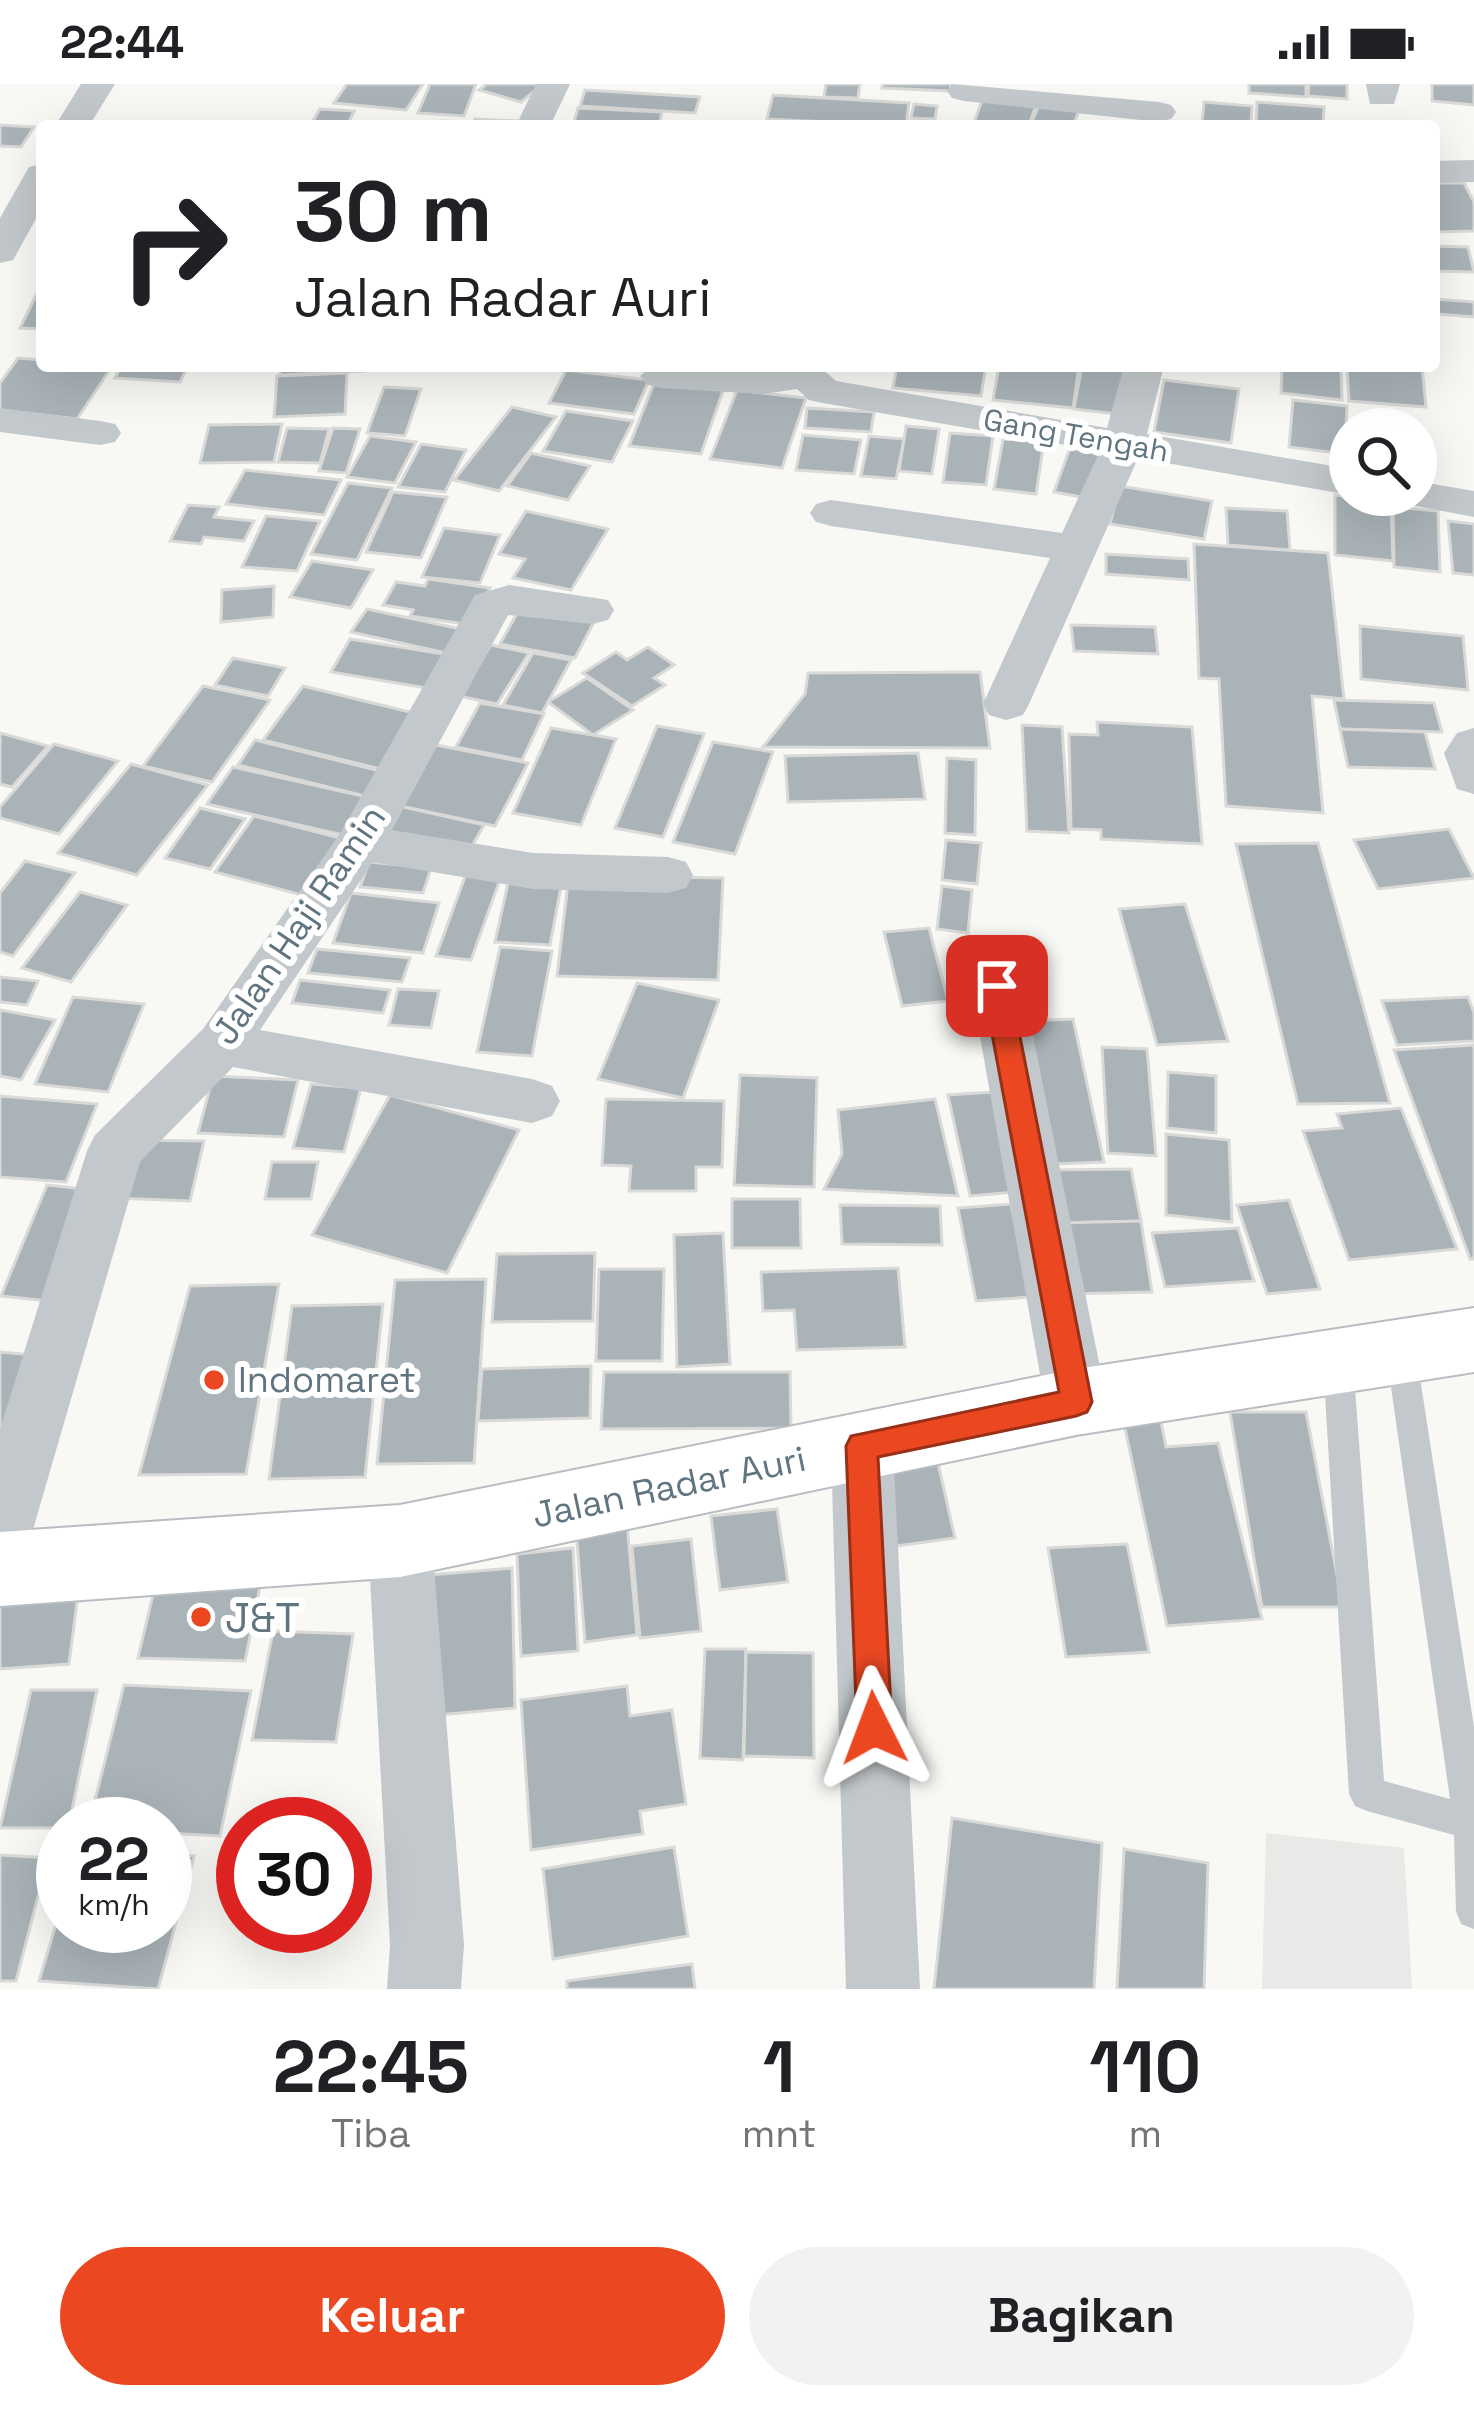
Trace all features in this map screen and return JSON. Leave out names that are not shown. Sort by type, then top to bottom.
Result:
[{"type":"main road","name":"Jalan Radar Auri","points":[[0,1569],[400,1541],[1076,1402],[1404,1351]]},
{"type":"street","points":[[76,120],[98,84]]},
{"type":"street","points":[[536,120],[553,84]]},
{"type":"street","points":[[952,120],[965,87],[1159,112]]},
{"type":"street","points":[[1440,172],[1474,171]]},
{"type":"street","points":[[0,252],[36,186]]},
{"type":"street","points":[[660,376],[763,382],[798,372]]},
{"type":"street","name":"Gang Tengah","points":[[802,372],[823,391],[1329,478]]},
{"type":"street","points":[[1006,704],[1124,443],[1142,372]]},
{"type":"street","points":[[0,420],[100,433]]},
{"type":"street","points":[[1437,498],[1474,504]]},
{"type":"street","points":[[831,513],[1074,548]]},
{"type":"street","name":"Jalan Haji Ramin","points":[[0,1533],[115,1150],[222,1044],[360,842],[491,604],[509,598],[592,610]]},
{"type":"street","points":[[1474,744],[1468,753],[1474,777]]},
{"type":"street","points":[[360,842],[533,871],[668,875]]},
{"type":"street","points":[[997,986],[1076,1402]]},
{"type":"street","points":[[222,1044],[532,1101]]},
{"type":"street","points":[[862,1446],[883,1989]]},
{"type":"street","points":[[400,1541],[427,1945],[424,1989]]},
{"type":"lane","points":[[1404,1351],[1367,1794],[1471,1822]]},
{"type":"lane","points":[[1404,1351],[1471,1822],[1474,1911]]},
{"type":"shaded area","points":[[1266,1833],[1404,1848],[1412,1989],[1262,1989]]},
{"type":"building","points":[[347,84],[423,84],[406,110],[334,103]]},
{"type":"building","points":[[430,84],[476,84],[464,116],[418,113]]},
{"type":"building","points":[[487,84],[543,84],[521,102],[479,90]]},
{"type":"building","points":[[826,84],[860,84],[858,98],[824,97]]},
{"type":"building","points":[[883,84],[951,84],[950,91],[882,88]]},
{"type":"building","points":[[1249,84],[1306,84],[1306,97],[1249,93]]},
{"type":"building","points":[[1309,84],[1347,84],[1347,99],[1308,96]]},
{"type":"building","points":[[1432,84],[1474,84],[1474,105],[1432,101]]},
{"type":"building","points":[[585,90],[700,97],[695,113],[580,106]]},
{"type":"building","points":[[773,95],[909,103],[907,120],[767,119]]},
{"type":"building","points":[[984,95],[1037,101],[1031,120],[975,120]]},
{"type":"building","points":[[1204,102],[1252,106],[1251,120],[1202,120]]},
{"type":"building","points":[[1257,102],[1324,107],[1323,120],[1256,120]]},
{"type":"building","points":[[1040,103],[1080,108],[1075,120],[1033,120]]},
{"type":"building","points":[[914,104],[937,106],[935,119],[911,118]]},
{"type":"building","points":[[578,108],[662,112],[660,120],[575,120]]},
{"type":"building","points":[[320,109],[354,111],[350,120],[314,120]]},
{"type":"building","points":[[0,125],[34,127],[21,147],[0,146]]},
{"type":"building","points":[[1440,183],[1464,183],[1474,202],[1474,231],[1440,232]]},
{"type":"building","points":[[1440,246],[1468,247],[1474,272],[1440,271]]},
{"type":"building","points":[[36,295],[36,329],[20,328]]},
{"type":"building","points":[[1440,299],[1474,302],[1474,317],[1440,314]]},
{"type":"building","points":[[18,358],[36,360],[36,372],[108,372],[77,419],[0,410],[0,383]]},
{"type":"building","points":[[118,372],[185,372],[180,382],[115,378]]},
{"type":"building","points":[[280,372],[343,372],[280,375]]},
{"type":"building","points":[[565,372],[649,380],[634,414],[549,403]]},
{"type":"building","points":[[896,372],[985,372],[981,396],[893,388]]},
{"type":"building","points":[[998,372],[1078,372],[1073,408],[993,400]]},
{"type":"building","points":[[1081,372],[1132,372],[1125,415],[1074,409]]},
{"type":"building","points":[[1282,372],[1341,372],[1342,400],[1281,393]]},
{"type":"building","points":[[1347,372],[1423,372],[1426,407],[1349,401]]},
{"type":"building","points":[[347,373],[345,414],[274,417],[277,376]]},
{"type":"building","points":[[1164,380],[1239,389],[1231,443],[1154,432]]},
{"type":"building","points":[[655,381],[724,388],[701,454],[629,446]]},
{"type":"building","points":[[384,387],[421,389],[405,436],[367,433]]},
{"type":"building","points":[[737,390],[806,398],[782,468],[710,459]]},
{"type":"building","points":[[1293,400],[1347,406],[1329,408],[1329,452],[1289,447]]},
{"type":"building","points":[[512,407],[556,417],[499,491],[454,480]]},
{"type":"building","points":[[807,408],[874,412],[871,432],[805,428]]},
{"type":"building","points":[[566,411],[633,421],[612,462],[543,451]]},
{"type":"building","points":[[282,424],[274,462],[200,463],[209,425]]},
{"type":"building","points":[[906,426],[939,429],[932,474],[899,471]]},
{"type":"building","points":[[287,428],[329,429],[320,463],[278,462]]},
{"type":"building","points":[[333,428],[360,429],[346,473],[319,471]]},
{"type":"building","points":[[950,433],[993,436],[986,485],[943,482]]},
{"type":"building","points":[[803,435],[861,440],[854,474],[796,470]]},
{"type":"building","points":[[370,436],[416,442],[395,483],[347,477]]},
{"type":"building","points":[[869,436],[904,439],[896,479],[861,476]]},
{"type":"building","points":[[1003,439],[1044,442],[1036,494],[994,489]]},
{"type":"building","points":[[421,444],[466,450],[445,492],[398,487]]},
{"type":"building","points":[[1070,448],[1109,455],[1093,499],[1054,492]]},
{"type":"building","points":[[531,453],[590,466],[568,500],[507,486]]},
{"type":"building","points":[[245,470],[341,480],[324,515],[226,504]]},
{"type":"building","points":[[348,483],[392,488],[357,560],[311,554]]},
{"type":"building","points":[[1120,486],[1212,501],[1204,539],[1110,524]]},
{"type":"building","points":[[393,492],[447,497],[421,558],[366,552]]},
{"type":"building","points":[[188,505],[219,507],[214,517],[254,521],[244,541],[204,537],[201,544],[170,541]]},
{"type":"building","points":[[1226,508],[1287,511],[1290,550],[1228,545]]},
{"type":"building","points":[[526,511],[608,529],[571,590],[513,578],[525,559],[499,554]]},
{"type":"building","points":[[1438,511],[1440,572],[1394,567],[1393,516],[1437,516]]},
{"type":"building","points":[[266,516],[320,521],[297,571],[242,567]]},
{"type":"building","points":[[1335,516],[1392,516],[1393,561],[1335,555]]},
{"type":"building","points":[[1448,521],[1474,524],[1474,575],[1453,573]]},
{"type":"building","points":[[444,528],[500,535],[480,583],[422,577]]},
{"type":"building","points":[[1194,544],[1328,553],[1344,699],[1312,696],[1323,813],[1226,806],[1219,679],[1199,678]]},
{"type":"building","points":[[1106,554],[1188,559],[1189,580],[1106,574]]},
{"type":"building","points":[[312,561],[373,570],[351,608],[290,597]]},
{"type":"building","points":[[428,579],[490,588],[472,625],[410,616],[413,610],[383,605],[396,582],[425,586]]},
{"type":"building","points":[[274,586],[273,617],[221,622],[222,590]]},
{"type":"building","points":[[520,608],[594,622],[575,658],[500,644]]},
{"type":"building","points":[[367,609],[470,631],[455,655],[351,632]]},
{"type":"building","points":[[1071,625],[1155,627],[1158,654],[1074,651]]},
{"type":"building","points":[[1360,626],[1463,636],[1468,690],[1361,679]]},
{"type":"building","points":[[350,639],[456,656],[438,690],[331,672]]},
{"type":"building","points":[[491,645],[529,653],[497,704],[459,696]]},
{"type":"building","points":[[648,647],[674,665],[654,678],[665,685],[632,706],[583,673],[616,652],[627,660]]},
{"type":"building","points":[[533,653],[571,660],[542,713],[503,705]]},
{"type":"building","points":[[233,658],[285,668],[268,696],[215,685]]},
{"type":"building","points":[[980,672],[990,748],[763,747],[805,694],[808,673]]},
{"type":"building","points":[[587,678],[633,710],[593,735],[548,702]]},
{"type":"building","points":[[203,686],[270,700],[212,782],[143,766]]},
{"type":"building","points":[[303,686],[422,715],[384,770],[263,740]]},
{"type":"building","points":[[1334,700],[1434,703],[1442,732],[1340,729]]},
{"type":"building","points":[[480,703],[544,714],[522,760],[456,747]]},
{"type":"building","points":[[1097,722],[1192,727],[1202,844],[1101,839],[1101,830],[1071,829],[1069,734],[1098,735]]},
{"type":"building","points":[[1022,725],[1062,727],[1069,833],[1027,831]]},
{"type":"building","points":[[657,726],[704,734],[663,837],[615,828]]},
{"type":"building","points":[[551,728],[616,739],[581,825],[513,813]]},
{"type":"building","points":[[1340,729],[1425,732],[1435,769],[1348,767]]},
{"type":"building","points":[[0,733],[48,746],[12,787],[0,784]]},
{"type":"building","points":[[255,740],[384,772],[369,797],[238,765]]},
{"type":"building","points":[[713,742],[773,752],[735,854],[673,842]]},
{"type":"building","points":[[54,744],[118,761],[59,834],[0,818],[0,807]]},
{"type":"building","points":[[431,744],[528,763],[495,826],[396,805]]},
{"type":"building","points":[[918,753],[925,799],[788,802],[785,756]]},
{"type":"building","points":[[947,758],[976,760],[975,835],[945,833]]},
{"type":"building","points":[[131,764],[208,785],[137,875],[58,853]]},
{"type":"building","points":[[233,767],[367,797],[343,835],[207,804]]},
{"type":"building","points":[[399,806],[484,825],[465,858],[379,839]]},
{"type":"building","points":[[200,808],[245,819],[210,869],[165,858]]},
{"type":"building","points":[[254,816],[340,838],[302,895],[215,872]]},
{"type":"building","points":[[1449,829],[1474,878],[1378,889],[1354,840]]},
{"type":"building","points":[[946,840],[981,843],[977,884],[942,880]]},
{"type":"building","points":[[1318,843],[1390,1103],[1298,1104],[1236,844]]},
{"type":"building","points":[[25,861],[75,873],[13,956],[0,952],[0,893]]},
{"type":"building","points":[[369,862],[431,868],[423,893],[360,887]]},
{"type":"building","points":[[469,866],[503,871],[471,960],[436,956]]},
{"type":"building","points":[[510,874],[563,876],[550,945],[495,942]]},
{"type":"building","points":[[569,875],[723,878],[718,980],[557,976]]},
{"type":"building","points":[[942,886],[972,890],[968,933],[937,929]]},
{"type":"building","points":[[80,892],[127,905],[71,982],[22,968]]},
{"type":"building","points":[[351,893],[439,903],[423,953],[333,943]]},
{"type":"building","points":[[1185,904],[1228,1041],[1157,1045],[1119,909]]},
{"type":"building","points":[[929,928],[948,1001],[902,1006],[884,932]]},
{"type":"building","points":[[500,947],[552,951],[532,1056],[477,1052]]},
{"type":"building","points":[[317,949],[410,958],[402,982],[308,973]]},
{"type":"building","points":[[0,977],[38,981],[27,1005],[0,1002]]},
{"type":"building","points":[[300,980],[390,990],[383,1013],[292,1003]]},
{"type":"building","points":[[637,983],[719,1000],[683,1098],[598,1079]]},
{"type":"building","points":[[398,989],[439,991],[431,1028],[389,1025]]},
{"type":"building","points":[[73,997],[144,1004],[108,1092],[35,1084]]},
{"type":"building","points":[[1468,997],[1474,1013],[1474,1041],[1397,1045],[1382,1001]]},
{"type":"building","points":[[0,1010],[55,1020],[21,1080],[0,1076]]},
{"type":"building","points":[[1073,1019],[1104,1162],[1055,1164],[1025,1021]]},
{"type":"building","points":[[1474,1045],[1474,1259],[1470,1259],[1394,1050]]},
{"type":"building","points":[[1102,1047],[1147,1049],[1156,1156],[1108,1153]]},
{"type":"building","points":[[1168,1072],[1216,1076],[1216,1133],[1167,1128]]},
{"type":"building","points":[[740,1075],[817,1078],[814,1187],[734,1185]]},
{"type":"building","points":[[213,1076],[298,1080],[284,1137],[198,1133]]},
{"type":"building","points":[[311,1084],[361,1088],[344,1152],[293,1148]]},
{"type":"building","points":[[992,1092],[1016,1192],[970,1196],[948,1095]]},
{"type":"building","points":[[390,1095],[519,1130],[447,1273],[312,1235]]},
{"type":"building","points":[[0,1096],[97,1104],[66,1182],[0,1177]]},
{"type":"building","points":[[606,1099],[724,1101],[722,1167],[696,1167],[696,1191],[629,1191],[631,1166],[602,1165]]},
{"type":"building","points":[[935,1099],[958,1196],[824,1189],[842,1154],[838,1110]]},
{"type":"building","points":[[1401,1108],[1457,1249],[1349,1260],[1303,1131],[1342,1128],[1337,1114]]},
{"type":"building","points":[[1166,1134],[1229,1140],[1232,1222],[1166,1215]]},
{"type":"building","points":[[131,1140],[204,1141],[190,1201],[116,1198]]},
{"type":"building","points":[[272,1162],[318,1162],[311,1199],[265,1199]]},
{"type":"building","points":[[1131,1169],[1141,1221],[1058,1223],[1051,1170]]},
{"type":"building","points":[[47,1185],[102,1191],[58,1302],[1,1296]]},
{"type":"building","points":[[732,1199],[800,1199],[801,1248],[732,1248]]},
{"type":"building","points":[[1289,1200],[1320,1289],[1267,1294],[1237,1205]]},
{"type":"building","points":[[1011,1204],[1030,1297],[976,1301],[958,1208]]},
{"type":"building","points":[[840,1205],[940,1206],[942,1245],[842,1244]]},
{"type":"building","points":[[1141,1221],[1152,1292],[1068,1294],[1058,1223]]},
{"type":"building","points":[[1238,1228],[1254,1281],[1165,1287],[1152,1233]]},
{"type":"building","points":[[723,1233],[730,1364],[677,1367],[674,1235]]},
{"type":"building","points":[[595,1253],[593,1321],[492,1322],[497,1254]]},
{"type":"building","points":[[898,1268],[905,1347],[797,1350],[794,1310],[763,1311],[761,1272]]},
{"type":"building","points":[[599,1269],[664,1269],[662,1361],[596,1361]]},
{"type":"building","points":[[486,1279],[474,1463],[377,1464],[395,1280]]},
{"type":"building","name":"Indomaret","points":[[279,1284],[246,1474],[139,1475],[190,1286]]},
{"type":"building","points":[[383,1304],[365,1477],[269,1479],[292,1306]]},
{"type":"building","points":[[0,1352],[45,1356],[0,1487]]},
{"type":"building","points":[[591,1366],[590,1418],[478,1421],[482,1369]]},
{"type":"building","points":[[604,1372],[790,1372],[791,1428],[601,1429]]},
{"type":"building","points":[[1156,1397],[1166,1447],[1218,1443],[1262,1619],[1167,1626],[1119,1400]]},
{"type":"building","points":[[1230,1412],[1306,1412],[1343,1607],[1262,1607]]},
{"type":"building","points":[[933,1441],[955,1538],[896,1546],[876,1448]]},
{"type":"building","points":[[777,1509],[788,1582],[720,1590],[711,1516]]},
{"type":"building","points":[[626,1512],[637,1635],[585,1642],[575,1517]]},
{"type":"building","points":[[691,1539],[701,1631],[640,1638],[632,1546]]},
{"type":"building","points":[[1127,1544],[1149,1652],[1066,1657],[1048,1548]]},
{"type":"building","points":[[573,1548],[578,1651],[521,1656],[517,1554]]},
{"type":"building","points":[[512,1568],[515,1708],[415,1717],[417,1576]]},
{"type":"building","points":[[81,1571],[69,1664],[0,1669],[0,1577]]},
{"type":"building","name":"J&T","points":[[158,1573],[262,1577],[245,1661],[138,1658]]},
{"type":"building","points":[[273,1631],[353,1634],[336,1742],[252,1740]]},
{"type":"building","points":[[705,1649],[746,1649],[743,1760],[700,1758]]},
{"type":"building","points":[[746,1652],[813,1653],[814,1758],[744,1756]]},
{"type":"building","points":[[124,1685],[251,1691],[228,1797],[216,1797],[216,1836],[192,1834],[192,1797],[96,1797]]},
{"type":"building","points":[[627,1686],[630,1716],[672,1710],[686,1804],[640,1811],[643,1834],[531,1850],[521,1700]]},
{"type":"building","points":[[31,1690],[97,1690],[75,1797],[36,1797],[36,1828],[0,1828]]},
{"type":"building","points":[[952,1818],[1102,1843],[1094,1989],[934,1989]]},
{"type":"building","points":[[674,1847],[688,1936],[553,1959],[543,1869]]},
{"type":"building","points":[[1124,1849],[1208,1863],[1204,1989],[1117,1989]]},
{"type":"building","points":[[0,1855],[36,1857],[36,1904],[16,1981],[0,1981]]},
{"type":"building","points":[[47,1953],[168,1953],[158,1989],[39,1981]]},
{"type":"building","points":[[692,1964],[695,1989],[567,1989],[567,1981]]},
{"type":"place","name":"Indomaret","points":[[214,1380]]},
{"type":"place","name":"J&T","points":[[201,1617]]},
{"type":"route","points":[[874,1728],[862,1446],[1076,1402],[997,986]]}]
